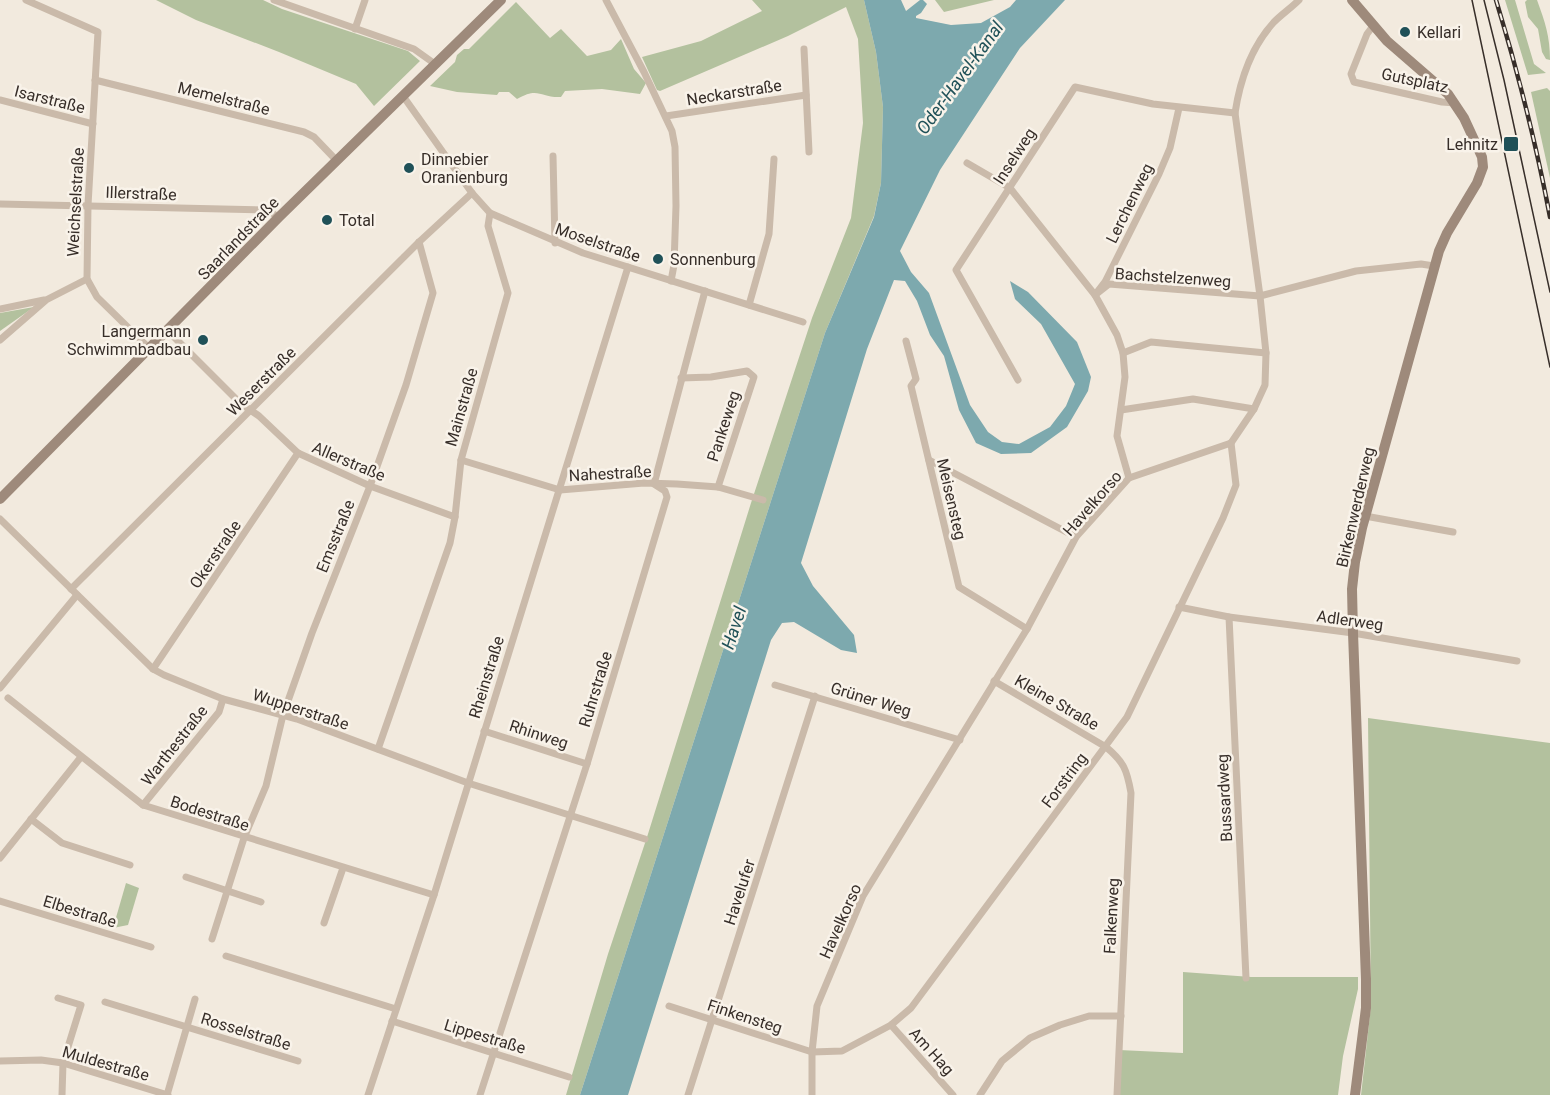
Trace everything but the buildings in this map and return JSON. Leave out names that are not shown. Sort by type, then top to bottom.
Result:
[{"type":"street","name":"Weichselstraße","points":[[26,0],[98,32],[88,205],[87,279],[97,297],[150,349]]},
{"type":"street","points":[[274,0],[414,49],[435,64]]},
{"type":"street","points":[[355,29],[365,0]]},
{"type":"street","name":"Saarlandstraße","points":[[0,499],[279,217],[501,0]]},
{"type":"street","points":[[606,0],[672,130],[675,147],[676,206],[674,265],[671,281]]},
{"type":"street","points":[[1231,443],[1254,409],[1265,384],[1266,353],[1235,112],[1251,55],[1274,23],[1299,0]]},
{"type":"street","points":[[1352,0],[1373,26]]},
{"type":"street","name":"Gutsplatz","points":[[1373,26],[1387,41],[1442,86],[1455,103],[1354,82],[1351,74],[1367,34],[1373,26]]},
{"type":"street","name":"Neckarstraße","points":[[804,49],[809,152]]},
{"type":"street","name":"Memelstraße","points":[[95,80],[304,132],[314,137],[337,162]]},
{"type":"street","name":"Inselweg","points":[[1018,380],[956,270],[1075,87],[1179,108],[1235,112]]},
{"type":"street","name":"Neckarstraße","points":[[666,116],[806,95]]},
{"type":"street","points":[[403,96],[472,193],[490,213]]},
{"type":"street","name":"Isarstraße","points":[[0,100],[93,124]]},
{"type":"street","name":"Birkenwerderweg","points":[[1355,1095],[1366,1008],[1366,979],[1352,589],[1365,516],[1434,266],[1447,233],[1477,183],[1483,166],[1482,157],[1455,103]]},
{"type":"street","name":"Lerchenweg","points":[[1095,295],[1105,282],[1159,174],[1170,148],[1179,108]]},
{"type":"street","points":[[553,156],[555,243]]},
{"type":"street","points":[[749,305],[769,234],[774,159]]},
{"type":"street","name":"Bachstelzenweg","points":[[967,163],[1010,188],[1095,295],[1109,284],[1260,296],[1356,271],[1421,264],[1434,266]]},
{"type":"street","name":"Weserstraße","points":[[0,688],[74,592],[250,411],[419,242],[472,193]]},
{"type":"street","name":"Illerstraße","points":[[0,204],[266,210],[279,217]]},
{"type":"street","name":"Moselstraße","points":[[490,213],[555,243],[804,322]]},
{"type":"street","name":"Mainstraße","points":[[378,749],[450,543],[461,460],[508,293],[488,226],[490,213]]},
{"type":"street","name":"Emsstraße","points":[[212,939],[244,838],[266,786],[283,715],[406,385],[433,293],[419,242]]},
{"type":"street","name":"Rheinstraße","points":[[369,1095],[434,895],[628,267]]},
{"type":"street","points":[[0,340],[46,300],[87,279]]},
{"type":"street","points":[[654,484],[705,291]]},
{"type":"street","points":[[1095,295],[1117,334],[1123,353],[1125,377],[1118,436],[1129,477]]},
{"type":"street","points":[[0,309],[46,300]]},
{"type":"street","name":"Allerstraße","points":[[168,331],[250,411],[259,416],[298,453],[370,486],[455,517]]},
{"type":"street","name":"Meisensteg","points":[[906,341],[915,379],[911,386],[959,587],[1027,629]]},
{"type":"street","points":[[1123,353],[1150,342],[1266,353]]},
{"type":"street","name":"Pankeweg","points":[[681,378],[711,377],[747,371],[754,377],[718,487]]},
{"type":"street","points":[[1121,410],[1193,399],[1254,409]]},
{"type":"street","name":"Havelkorso","points":[[812,1095],[812,1052],[817,1006],[863,896],[1027,629],[1076,537],[1129,477],[1231,443]]},
{"type":"street","name":"Forstring","points":[[812,1052],[842,1051],[891,1025],[910,1008],[1127,717],[1223,518],[1236,484],[1231,443]]},
{"type":"street","name":"Okerstraße","points":[[153,669],[298,453]]},
{"type":"street","name":"Nahestraße","points":[[461,460],[560,489],[654,484],[718,487],[763,500]]},
{"type":"street","points":[[929,460],[1076,537]]},
{"type":"street","name":"Ruhrstraße","points":[[480,1095],[570,816],[667,497],[665,491],[654,484]]},
{"type":"street","points":[[1365,516],[1453,532]]},
{"type":"street","name":"Wupperstraße","points":[[0,519],[153,669],[164,675],[223,699],[283,715],[468,783],[645,839]]},
{"type":"street","name":"Adlerweg","points":[[1179,607],[1228,618],[1353,633],[1517,661]]},
{"type":"street","name":"Bussardweg","points":[[1228,618],[1246,978]]},
{"type":"street","name":"Kleine Straße","points":[[994,681],[1106,747]]},
{"type":"street","name":"Grüner Weg","points":[[775,685],[960,740]]},
{"type":"street","name":"Havelufer","points":[[688,1095],[815,696]]},
{"type":"street","name":"Bodestraße","points":[[8,698],[143,805],[434,895]]},
{"type":"street","name":"Warthestraße","points":[[143,805],[219,712],[223,699]]},
{"type":"street","name":"Rhinweg","points":[[483,731],[586,764]]},
{"type":"street","name":"Falkenweg","points":[[1106,747],[1118,756],[1127,771],[1131,793],[1117,1095]]},
{"type":"street","points":[[0,858],[81,757]]},
{"type":"street","points":[[31,819],[62,843],[130,865]]},
{"type":"street","points":[[324,923],[343,868]]},
{"type":"street","points":[[186,878],[261,902]]},
{"type":"street","name":"Elbestraße","points":[[0,900],[152,947]]},
{"type":"street","points":[[226,956],[396,1009]]},
{"type":"street","points":[[58,998],[81,1005],[63,1063],[62,1095]]},
{"type":"street","name":"Rosselstraße","points":[[167,1095],[195,999]]},
{"type":"street","name":"Rosselstraße","points":[[105,1002],[298,1061]]},
{"type":"street","name":"Finkensteg","points":[[669,1006],[812,1052]]},
{"type":"street","points":[[980,1095],[1002,1061],[1030,1038],[1089,1016],[1121,1016]]},
{"type":"street","name":"Lippestraße","points":[[393,1021],[569,1077]]},
{"type":"street","name":"Am Hag","points":[[891,1025],[953,1095]]},
{"type":"street","name":"Muldestraße","points":[[0,1061],[41,1060],[63,1063],[167,1095]]},
{"type":"green space","points":[[156,0],[263,0],[282,9],[408,51],[420,61],[374,106],[356,84],[196,20]]},
{"type":"green space","points":[[752,0],[864,0],[876,52],[883,107],[881,183],[874,216],[825,333],[580,1095],[566,1095],[608,954],[648,834],[751,503],[812,318],[851,218],[863,123],[858,39],[846,7],[788,36],[660,91],[657,90],[642,57],[701,41],[762,11]]},
{"type":"green space","points":[[935,0],[994,0],[944,12]]},
{"type":"green space","points":[[1505,0],[1515,0],[1534,64],[1546,73],[1528,75]]},
{"type":"green space","points":[[1537,0],[1546,29],[1550,60],[1546,59],[1542,52],[1538,29],[1528,17],[1525,2]]},
{"type":"green space","points":[[516,2],[550,38],[561,29],[587,56],[611,50],[621,39],[634,69],[646,83],[640,94],[602,89],[565,91],[561,97],[530,93],[517,99],[509,92],[499,92],[497,95],[457,92],[430,86],[455,62],[457,55],[464,49],[469,49]]},
{"type":"green space","points":[[1547,88],[1550,91],[1550,178],[1531,92]]},
{"type":"green space","points":[[34,307],[0,331],[0,313]]},
{"type":"green space","points":[[1368,718],[1550,743],[1550,1095],[1361,1095],[1371,1006]]},
{"type":"green space","points":[[126,883],[139,888],[128,925],[113,928]]},
{"type":"green space","points":[[1183,972],[1251,977],[1358,977],[1358,989],[1343,1056],[1338,1095],[1117,1095],[1119,1050],[1183,1053]]},
{"type":"water","points":[[864,0],[901,0],[906,11],[923,0],[927,4],[916,18],[951,25],[981,23],[1010,7],[1016,0],[1065,0],[1020,48],[940,170],[900,251],[911,272],[929,293],[970,405],[988,432],[1002,442],[1019,444],[1050,427],[1066,406],[1075,384],[1041,324],[1015,299],[1010,281],[1028,292],[1077,342],[1091,377],[1088,391],[1067,427],[1031,453],[1001,454],[976,443],[959,410],[944,356],[930,335],[917,301],[905,281],[894,280],[867,349],[801,563],[813,586],[854,635],[857,653],[841,650],[794,622],[782,623],[771,640],[628,1095],[580,1095],[825,333],[874,217],[881,183],[883,107],[876,52]]},
{"type":"tram line","points":[[1472,0],[1550,367]]},
{"type":"tram line","points":[[1484,0],[1504,80],[1550,292]]},
{"type":"railway","points":[[1496,0],[1526,108],[1550,217]]},
{"type":"place","name":"Kellari","points":[[1405,32]]},
{"type":"place","name":"Lehnitz","points":[[1511,144]]},
{"type":"place","name":"Dinnebier Oranienburg","points":[[409,168]]},
{"type":"place","name":"Total","points":[[327,220]]},
{"type":"place","name":"Sonnenburg","points":[[658,259]]},
{"type":"place","name":"Langermann Schwimmbadbau","points":[[203,340]]},
{"type":"water label","name":"Oder-Havel-Kanal","points":[[960,78]]},
{"type":"water label","name":"Havel","points":[[734,628]]}]
